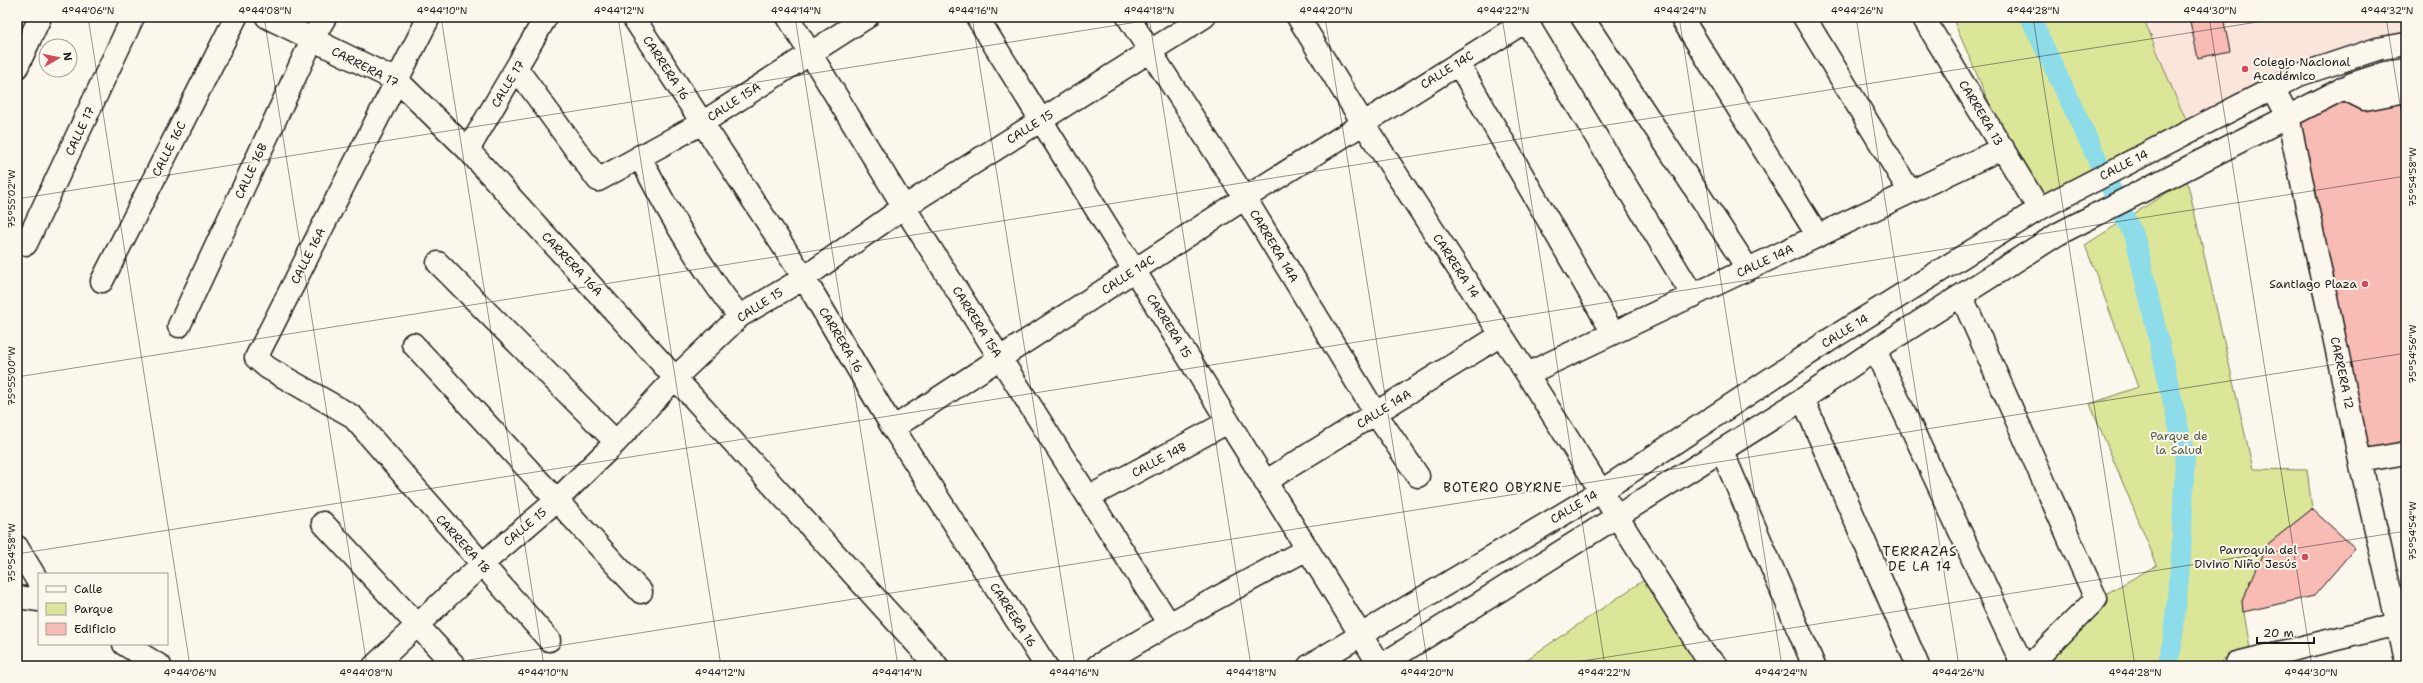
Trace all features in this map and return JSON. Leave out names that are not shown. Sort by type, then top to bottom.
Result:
[{"type":"street","points":[[17,67],[40,17]]},
{"type":"street","name":"CALLE 17","points":[[26,244],[133,17]]},
{"type":"street","name":"CALLE 16C","points":[[102,281],[236,17]]},
{"type":"street","name":"CARRERA 17","points":[[267,17],[398,81],[468,150]]},
{"type":"street","name":"CALLE 16B","points":[[179,326],[312,40],[325,17]]},
{"type":"street","name":"CALLE 16A","points":[[377,447],[352,416],[268,368],[256,358],[398,81],[429,17]]},
{"type":"street","name":"CALLE 17","points":[[468,150],[517,69],[546,17]]},
{"type":"street","name":"CARRERA 16","points":[[633,17],[804,278],[893,428],[1046,666]]},
{"type":"street","name":"CARRERA 15A","points":[[788,17],[904,206],[1169,624]]},
{"type":"street","name":"CALLE 15A","points":[[517,69],[598,180],[702,122],[867,17]]},
{"type":"street","name":"CARRERA 15","points":[[977,17],[1360,635]]},
{"type":"street","name":"CARRERA 14A","points":[[1128,17],[1149,52],[1245,198],[1376,414],[1418,476]]},
{"type":"street","name":"CALLE 15","points":[[374,666],[481,565],[556,501],[616,442],[676,377],[740,316],[804,278],[904,206],[1204,17]]},
{"type":"street","name":"CARRERA 14","points":[[1298,17],[1363,123],[1527,374],[1615,516],[1704,654],[1717,666]]},
{"type":"street","points":[[1582,17],[1748,269]]},
{"type":"street","points":[[1681,17],[1818,236]]},
{"type":"street","points":[[1804,17],[1910,192]]},
{"type":"street","name":"CARRERA 13","points":[[1923,17],[2039,209]]},
{"type":"street","points":[[1529,19],[1693,296]]},
{"type":"street","name":"CALLE 14C","points":[[893,428],[1001,360],[1245,198],[1529,19]]},
{"type":"street","name":"CALLE 14","points":[[1309,666],[1600,492],[1834,337],[2039,209],[2299,75],[2377,49],[2406,44]]},
{"type":"street","points":[[1360,635],[1380,666],[1615,516],[1803,399],[1875,350],[1962,297],[2058,234],[2343,88],[2396,71],[2377,49]]},
{"type":"street","points":[[1458,63],[1613,333]]},
{"type":"street","name":"CARRERA 12","points":[[2273,88],[2288,116],[2360,462],[2406,660]]},
{"type":"street","points":[[2343,88],[2364,99],[2406,91]]},
{"type":"street","name":"CALLE 14A","points":[[1527,374],[2003,148]]},
{"type":"street","name":"CARRERA 16A","points":[[468,150],[676,377],[937,666]]},
{"type":"street","points":[[640,156],[655,189],[676,223],[726,301],[740,316]]},
{"type":"street","points":[[438,263],[616,442]]},
{"type":"street","points":[[1962,297],[2096,600],[2029,666]]},
{"type":"street","name":"CALLE 14A","points":[[1265,482],[1376,414],[1501,334]]},
{"type":"street","points":[[413,344],[641,592]]},
{"type":"street","points":[[1875,350],[2023,666]]},
{"type":"street","points":[[1803,399],[1918,666]]},
{"type":"street","name":"CALLE 14B","points":[[1089,497],[1228,422]]},
{"type":"street","name":"CARRERA 18","points":[[377,447],[549,640]]},
{"type":"street","points":[[1722,450],[1814,666]]},
{"type":"street","points":[[2360,462],[2406,453]]},
{"type":"street","points":[[323,523],[416,626],[455,666]]},
{"type":"street","points":[[17,547],[38,581]]},
{"type":"street","points":[[1097,666],[1169,624],[1307,549]]},
{"type":"street","points":[[17,597],[38,600]]},
{"type":"street","points":[[2237,663],[2398,624]]},
{"type":"street","points":[[126,645],[160,666]]},
{"type":"shaded area","name":"Colegio Nacional Académico","points":[[2143,17],[2406,17],[2406,44],[2377,49],[2192,130],[2179,105]]},
{"type":"green space","points":[[1952,17],[2143,17],[2179,105],[2192,130],[2039,209],[1993,112]]},
{"type":"green space","name":"Parque de la Salud","points":[[2187,180],[2253,469],[2307,470],[2312,509],[2268,544],[2242,601],[2251,654],[2223,659],[2218,666],[2039,666],[2102,596],[2157,565],[2090,404],[2138,387],[2085,245]]},
{"type":"green space","points":[[1644,580],[1698,666],[1517,666]]},
{"type":"building","points":[[2189,17],[2223,17],[2230,51],[2198,58]]},
{"type":"building","name":"Santiago Plaza","points":[[2343,88],[2406,91],[2406,453],[2360,461],[2288,116]]},
{"type":"building","name":"Parroquia del Divino Niño Jesús","points":[[2312,509],[2355,548],[2314,596],[2243,612],[2242,601],[2268,544]]},
{"type":"waterway","points":[[2030,17],[2136,241],[2185,455],[2181,557],[2172,647],[2167,666]]},
{"type":"place","name":"Colegio Nacional Académico","points":[[2245,69]]},
{"type":"place","name":"Santiago Plaza","points":[[2365,284]]},
{"type":"place","name":"Parroquia del Divino Niño Jesús","points":[[2305,557]]},
{"type":"district","name":"BOTERO OBYRNE","points":[[1503,487]]},
{"type":"district","name":"TERRAZAS DE LA 14","points":[[1920,558]]}]
